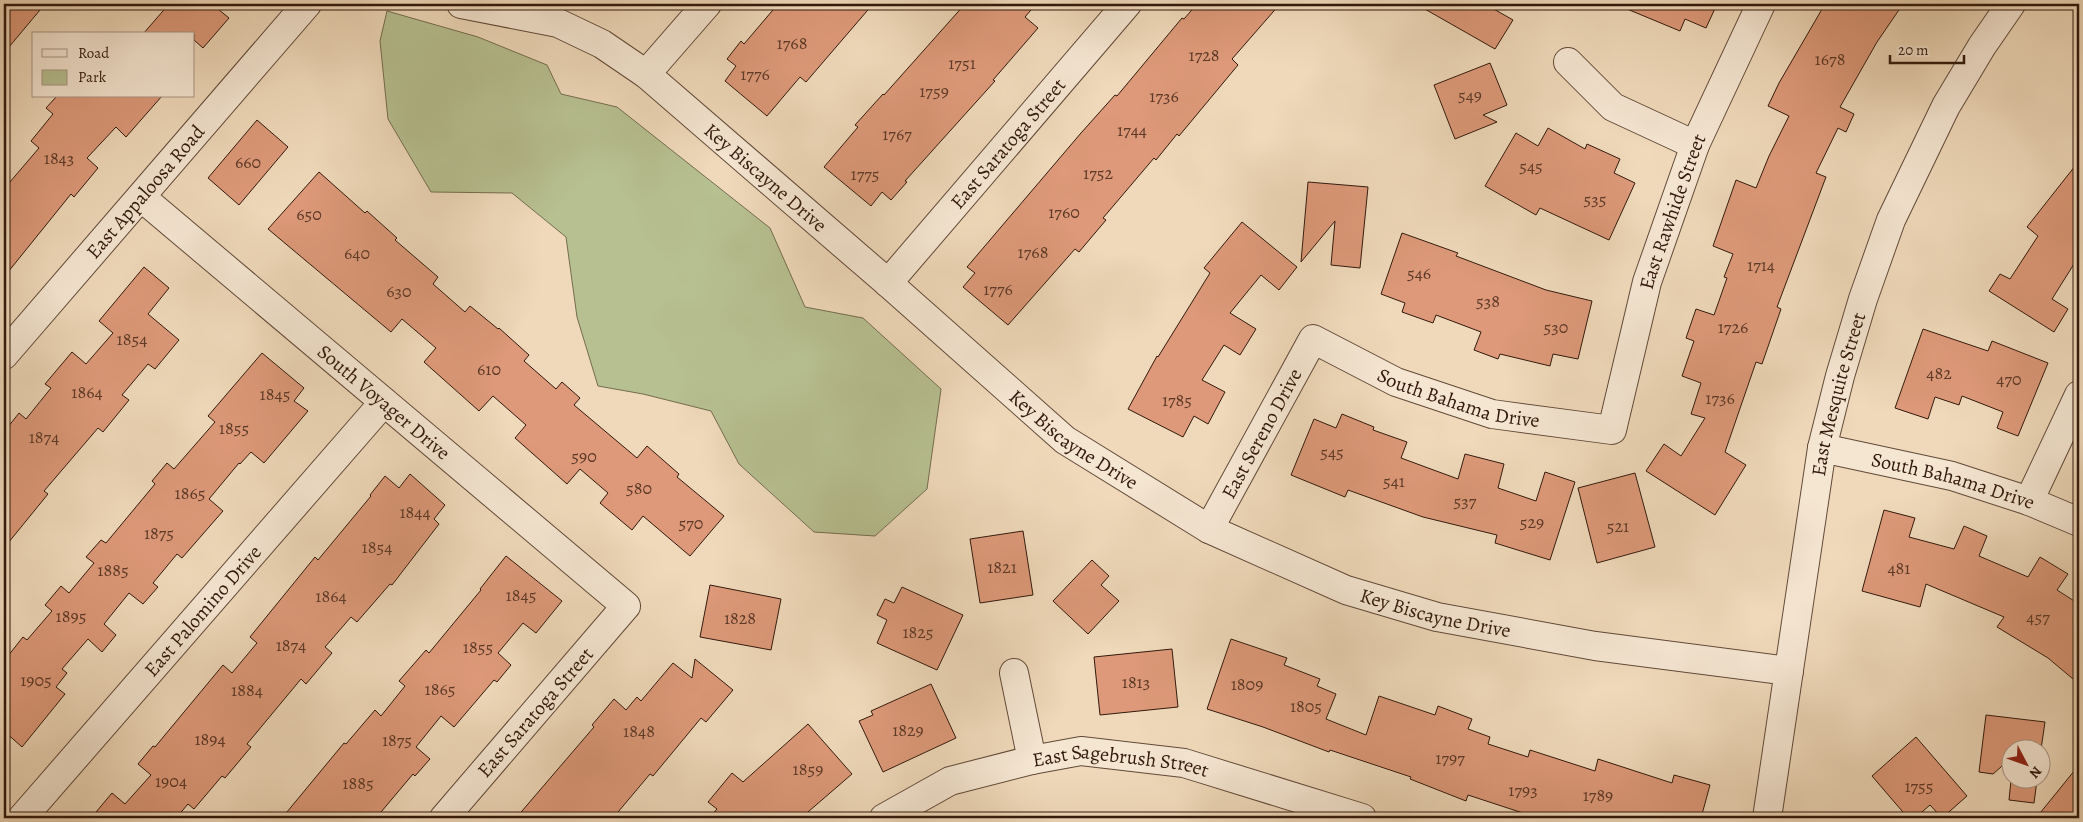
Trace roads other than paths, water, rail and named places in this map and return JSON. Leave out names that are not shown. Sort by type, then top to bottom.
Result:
[{"type":"street","name":"East Appaloosa Road","points":[[4,355],[307,4]]},
{"type":"street","name":"Key Biscayne Drive","points":[[461,4],[558,23],[602,44],[646,74],[888,283],[1065,440],[1209,529],[1346,590],[1436,616],[1595,646],[1789,671]]},
{"type":"street","points":[[646,74],[707,4]]},
{"type":"street","name":"East Saratoga Street","points":[[888,283],[1127,4]]},
{"type":"street","name":"East Rawhide Street","points":[[1612,430],[1647,282],[1695,145],[1761,4]]},
{"type":"street","name":"East Mesquite Street","points":[[1767,818],[1822,448],[1840,376],[1863,299],[1891,220],[1946,106],[1982,46],[2011,4]]},
{"type":"street","points":[[1568,62],[1613,107],[1695,145]]},
{"type":"street","name":"South Voyager Drive","points":[[142,197],[626,606]]},
{"type":"street","name":"South Bahama Drive","points":[[1313,339],[1396,382],[1492,414],[1612,430]]},
{"type":"street","name":"East Sereno Drive","points":[[1209,529],[1313,339]]},
{"type":"street","points":[[2029,501],[2079,395]]},
{"type":"street","name":"East Palomino Drive","points":[[22,818],[384,402]]},
{"type":"street","name":"South Bahama Drive","points":[[1822,448],[1952,476],[2029,501],[2079,522]]},
{"type":"street","name":"East Saratoga Street","points":[[444,818],[626,606]]},
{"type":"street","points":[[1014,673],[1032,760]]},
{"type":"street","name":"East Sagebrush Street","points":[[884,818],[950,781],[1032,760],[1081,751],[1184,763],[1362,818]]}]
